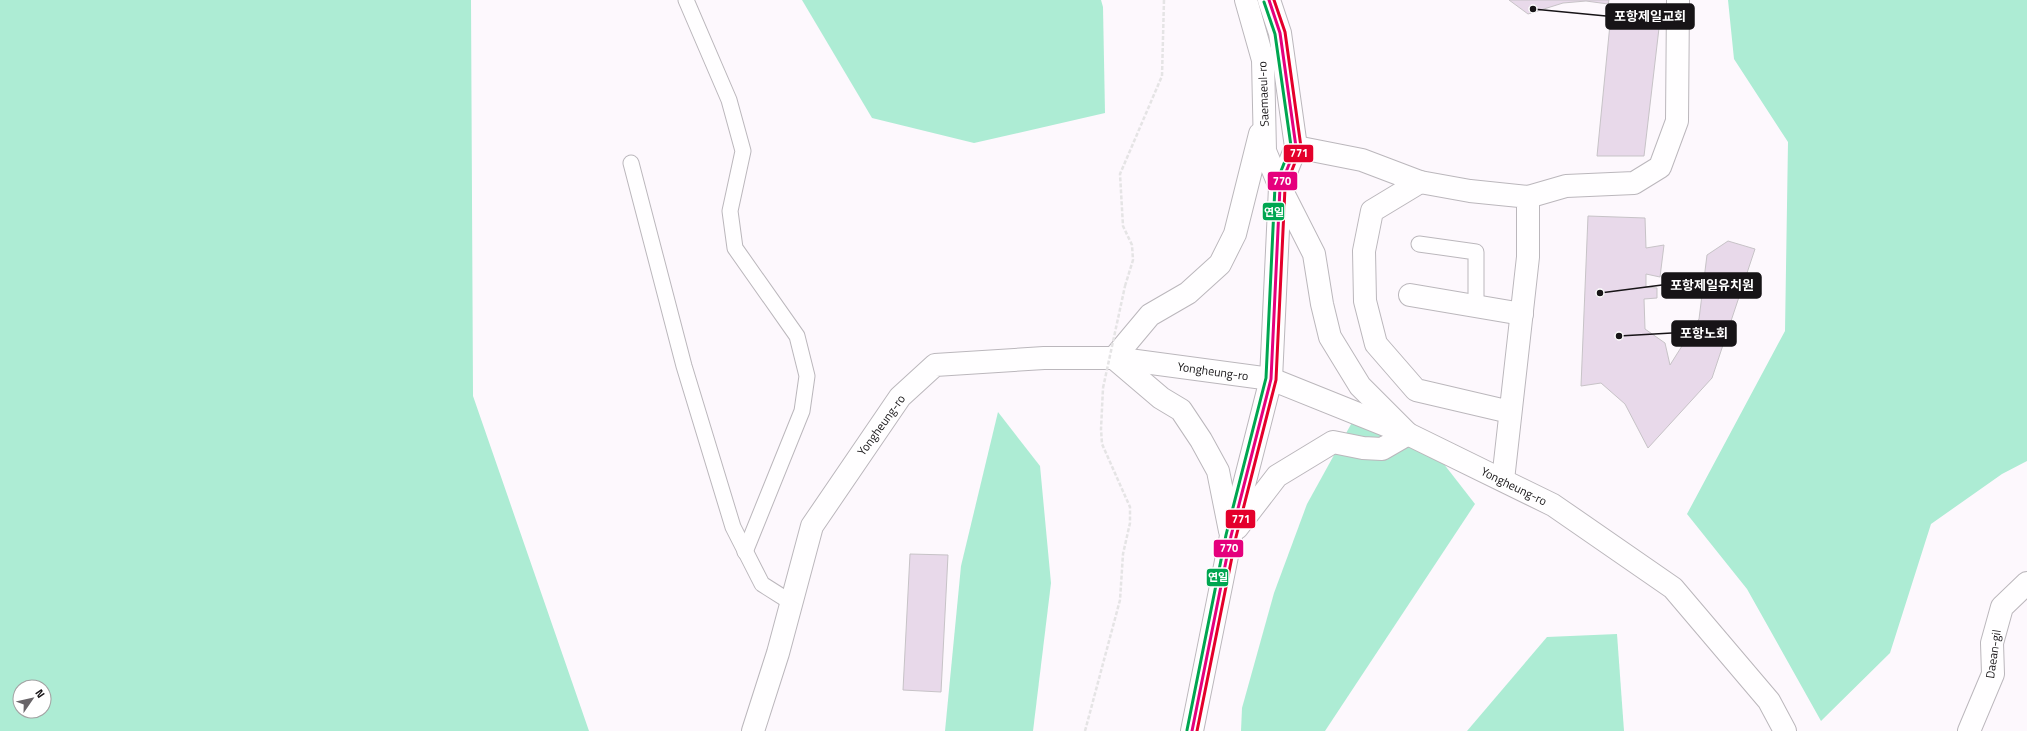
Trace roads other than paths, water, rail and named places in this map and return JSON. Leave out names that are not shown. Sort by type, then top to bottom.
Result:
[{"type":"main road","name":"Saemaeul-ro","points":[[1246,0],[1263,60],[1263,120],[1265,151],[1280,187]]},
{"type":"main road","name":"Saemaeul-ro","points":[[1192,731],[1231,536],[1271,379],[1280,187],[1296,147],[1280,34],[1269,0]]},
{"type":"main road","points":[[1296,147],[1362,160],[1420,182],[1470,191],[1528,197],[1566,186],[1634,183],[1660,167],[1677,121],[1678,0]]},
{"type":"main road","points":[[1231,536],[1218,471],[1201,440],[1181,410],[1161,398],[1114,358],[1150,315],[1188,293],[1220,264],[1235,234],[1263,120]]},
{"type":"main road","points":[[1420,182],[1372,211],[1364,251],[1365,301],[1376,344],[1416,390],[1510,412]]},
{"type":"main road","points":[[1231,536],[1277,476],[1304,458],[1333,442],[1363,448],[1382,449],[1408,434],[1360,386],[1330,337],[1322,304],[1314,254],[1280,187]]},
{"type":"main road","points":[[1503,480],[1528,257],[1528,197]]},
{"type":"main road","points":[[1410,295],[1522,314]]},
{"type":"main road","name":"Yongheung-ro","points":[[754,731],[778,653],[812,526],[900,397],[935,365],[1044,358],[1114,358],[1271,379],[1408,434],[1553,505],[1672,588],[1769,701],[1785,731]]},
{"type":"main road","name":"Daean-gil","points":[[1969,731],[1993,674],[1992,643],[2002,607],[2027,583]]},
{"type":"lane","points":[[686,0],[729,100],[743,152],[730,211],[735,248],[797,336],[807,376],[802,411],[745,552]]},
{"type":"lane","points":[[631,163],[684,366],[733,527],[762,584],[792,603]]},
{"type":"lane","points":[[1419,244],[1476,252],[1476,306]]},
{"type":"place","name":"포항제일교회","points":[[1533,9]]},
{"type":"place","name":"포항제일유치원","points":[[1600,293]]},
{"type":"place","name":"포항노회","points":[[1619,336]]}]
